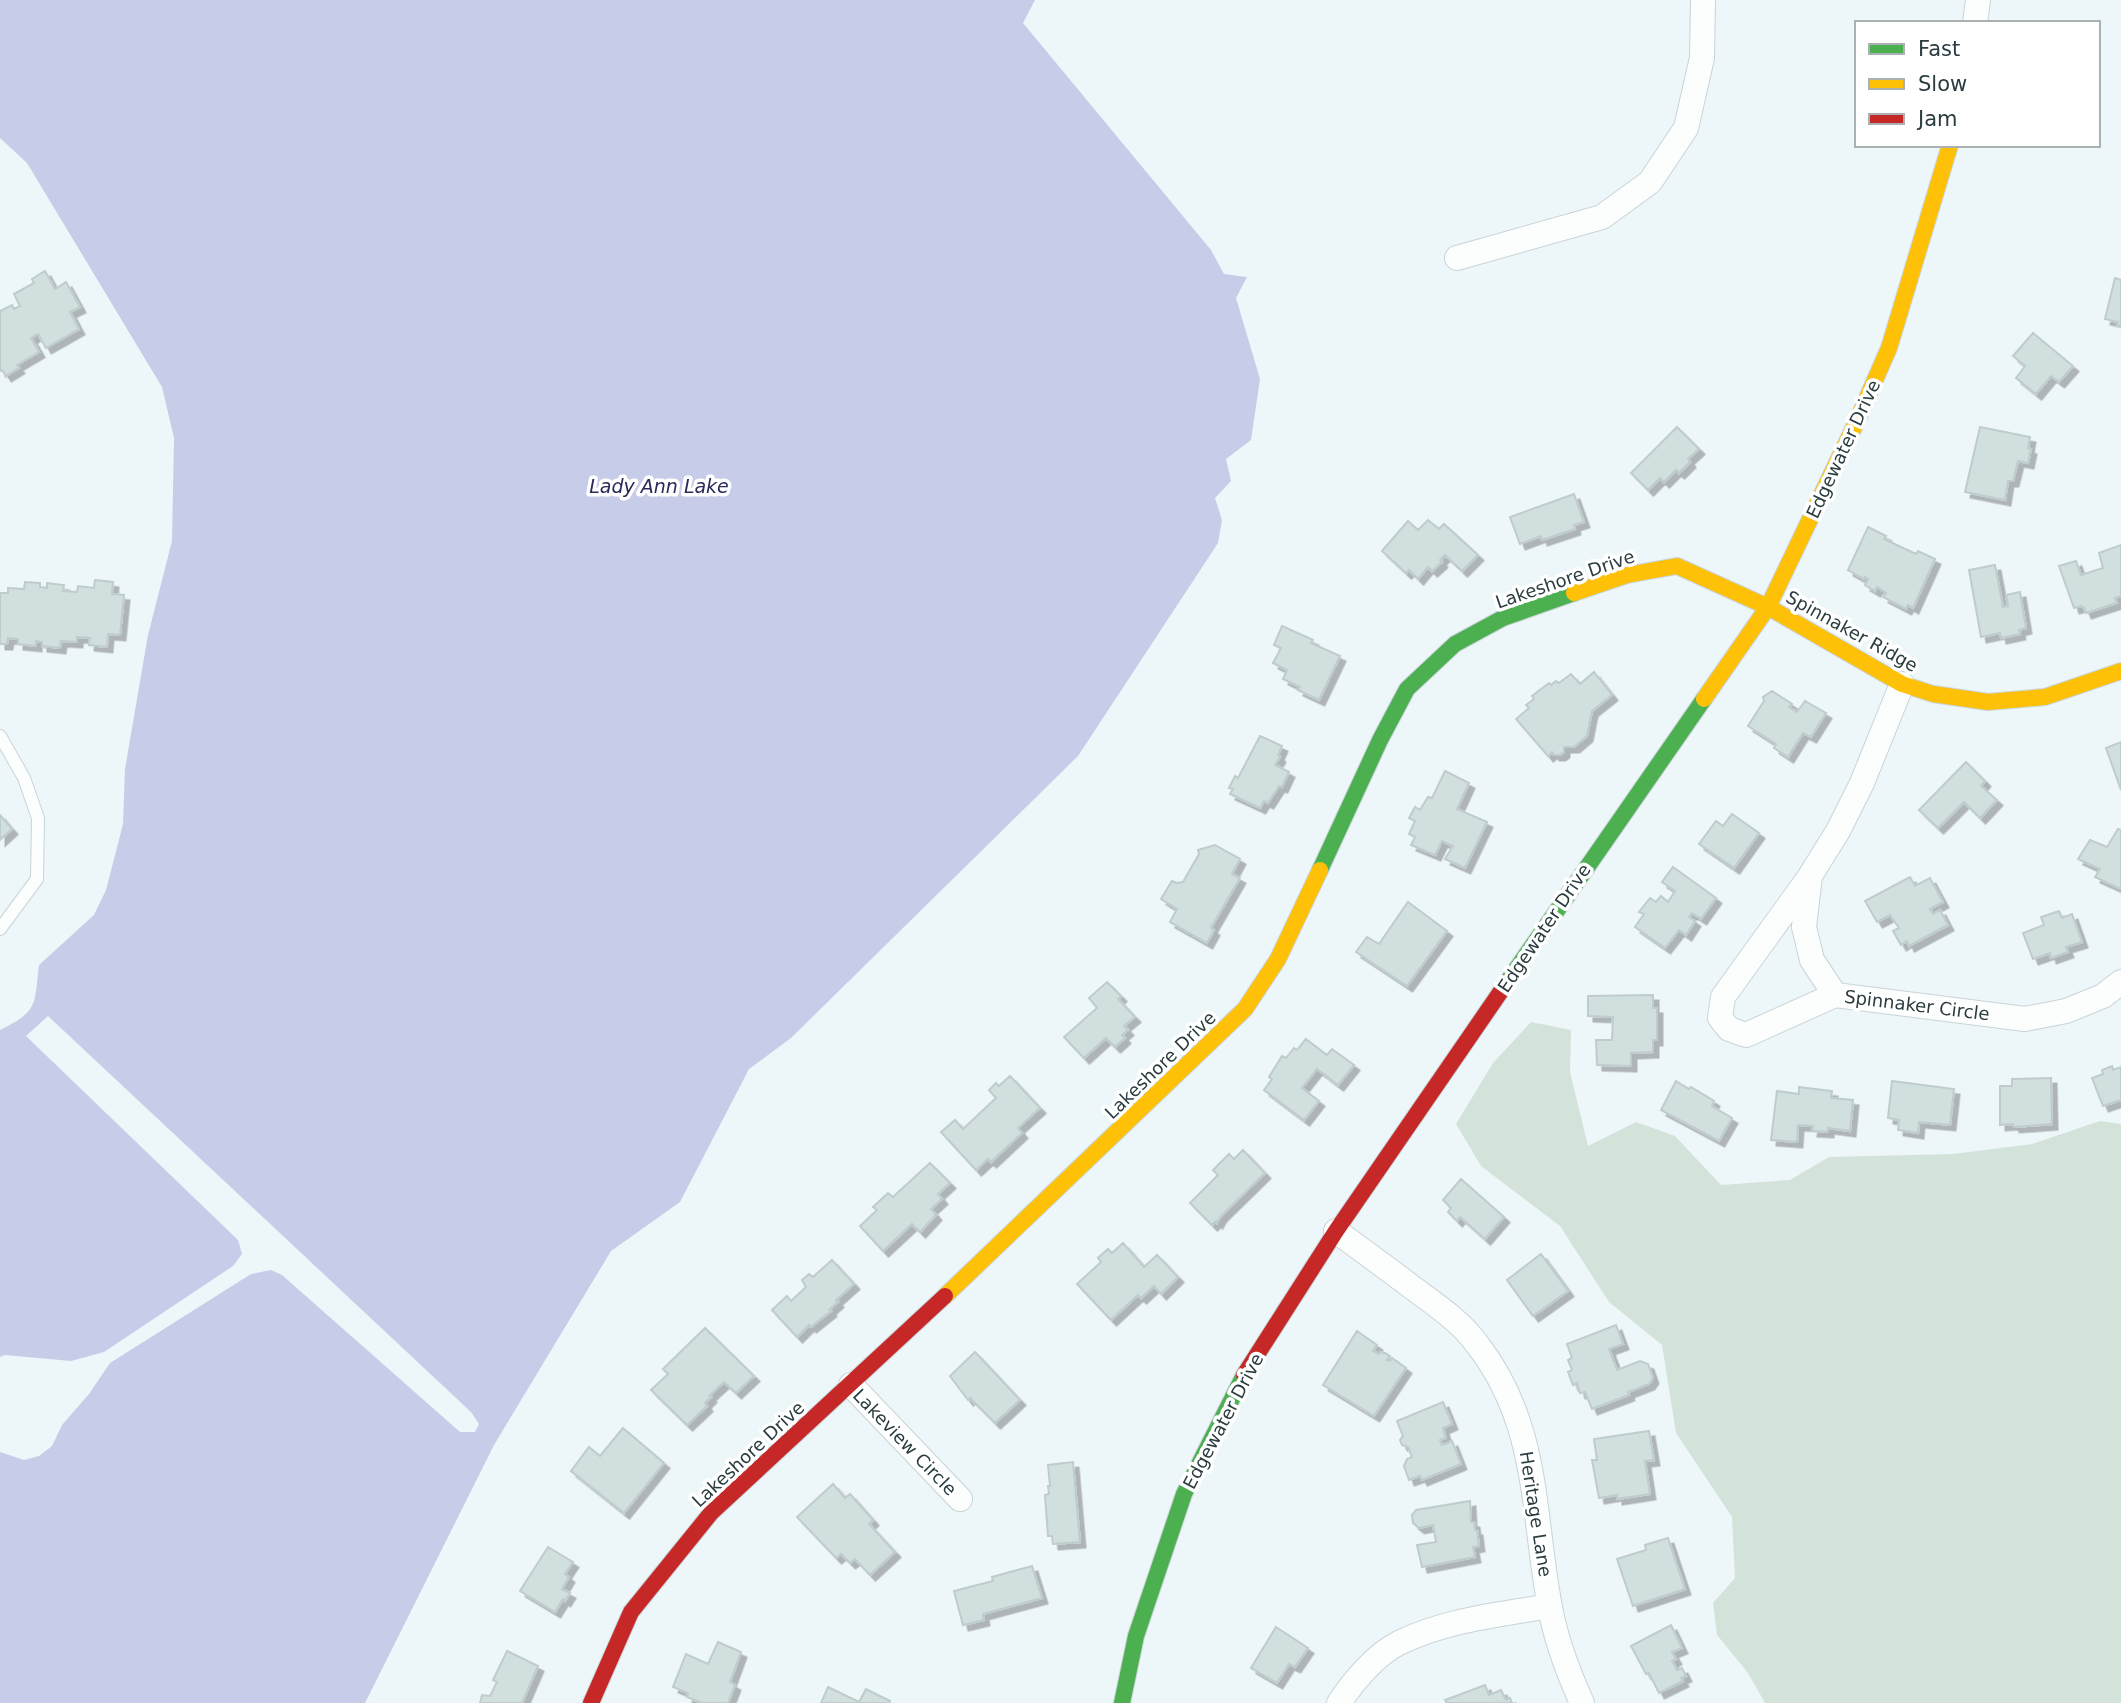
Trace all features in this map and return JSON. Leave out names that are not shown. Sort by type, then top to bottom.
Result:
[{"type":"street","points":[[1457,258],[1602,217],[1650,182],[1686,128],[1702,58],[1703,0]]},
{"type":"street","points":[[1975,21],[1978,0]]},
{"type":"street","name":"Edgewater Drive","points":[[1122,1703],[1136,1636],[1184,1494],[1240,1381],[1336,1231],[1592,857],[1768,607],[1889,348],[1949,147]]},
{"type":"street","name":"Lakeshore Drive","points":[[591,1703],[631,1612],[711,1513],[851,1385],[1245,1009],[1278,959],[1380,740],[1407,689],[1455,644],[1503,618],[1627,575],[1676,566],[1768,607]]},
{"type":"street","name":"Spinnaker Ridge","points":[[1768,607],[1902,684],[1933,694],[1988,702],[2045,697],[2121,671]]},
{"type":"street","name":"Spinnaker Circle","points":[[1902,684],[1856,795],[1838,831],[1810,876],[1804,927],[1812,960],[1835,995],[2025,1019],[2066,1011],[2103,996],[2121,982]]},
{"type":"street","points":[[1810,876],[1723,997],[1720,1018],[1729,1029],[1746,1035],[1835,995]]},
{"type":"street","name":"Heritage Lane","points":[[1336,1231],[1452,1317],[1477,1343],[1499,1375],[1516,1411],[1528,1452],[1549,1605],[1558,1641],[1582,1703]]},
{"type":"street","name":"Lakeview Circle","points":[[851,1385],[960,1499]]},
{"type":"street","points":[[1339,1703],[1355,1678],[1397,1643],[1453,1623],[1549,1605]]},
{"type":"lane","points":[[0,736],[24,778],[38,818],[37,879],[0,929]]},
{"type":"shaded area","points":[[1531,1022],[1571,1030],[1570,1072],[1588,1146],[1636,1122],[1675,1136],[1721,1185],[1790,1180],[1829,1157],[1953,1154],[2032,1144],[2100,1121],[2121,1124],[2121,1703],[1765,1703],[1748,1673],[1717,1635],[1713,1603],[1735,1578],[1732,1517],[1676,1433],[1662,1345],[1609,1302],[1560,1226],[1481,1166],[1456,1124],[1493,1063]]},
{"type":"water","name":"Lady Ann Lake","points":[[0,0],[1035,0],[1023,23],[1211,250],[1224,274],[1247,277],[1236,298],[1260,379],[1251,440],[1226,459],[1231,481],[1215,498],[1222,520],[1218,543],[1078,756],[791,1038],[749,1069],[680,1202],[611,1251],[494,1445],[365,1703],[0,1703],[0,1452],[24,1460],[39,1456],[52,1446],[62,1425],[89,1394],[110,1363],[251,1274],[271,1270],[282,1275],[460,1432],[475,1432],[479,1424],[471,1412],[48,1016],[26,1036],[238,1240],[242,1254],[233,1266],[104,1352],[71,1361],[5,1355],[0,1357],[0,1030],[28,1012],[35,998],[39,965],[94,915],[106,890],[123,824],[125,769],[148,635],[172,541],[174,438],[162,387],[27,163],[0,138]]},
{"type":"building","points":[[45,271],[55,289],[66,282],[80,307],[70,312],[79,329],[46,348],[38,334],[31,338],[39,352],[17,365],[19,368],[6,376],[0,371],[0,311],[12,305],[14,309],[20,306],[14,294],[34,283],[32,279]]},
{"type":"building","points":[[2115,278],[2121,280],[2121,326],[2117,325],[2118,322],[2105,319]]},
{"type":"building","points":[[2033,333],[2073,366],[2059,382],[2051,376],[2036,394],[2016,378],[2025,366],[2013,356]]},
{"type":"building","points":[[1677,427],[1699,449],[1679,473],[1676,470],[1664,482],[1660,478],[1648,490],[1631,473]]},
{"type":"building","points":[[1980,427],[2030,437],[2028,463],[2018,461],[2013,481],[2008,481],[2005,500],[1965,492]]},
{"type":"building","points":[[1574,494],[1584,522],[1574,525],[1575,529],[1542,540],[1541,536],[1520,544],[1510,517]]},
{"type":"building","points":[[1428,520],[1439,529],[1444,524],[1478,555],[1462,571],[1445,555],[1432,571],[1428,567],[1418,579],[1409,570],[1406,573],[1382,551],[1408,521],[1418,530]]},
{"type":"building","points":[[1868,527],[1886,536],[1884,539],[1916,554],[1918,551],[1935,559],[1913,608],[1908,605],[1906,609],[1883,597],[1886,593],[1877,587],[1875,591],[1865,585],[1868,579],[1848,570]]},
{"type":"building","points":[[2121,545],[2121,596],[2115,598],[2117,603],[2086,613],[2081,606],[2074,608],[2059,566],[2076,561],[2081,575],[2103,568],[2099,553]]},
{"type":"building","points":[[1995,565],[2003,607],[2008,606],[2006,595],[2020,592],[2026,628],[2019,630],[2020,634],[2001,638],[2000,633],[1981,637],[1969,570]]},
{"type":"building","points":[[95,580],[113,582],[112,594],[124,595],[120,635],[108,634],[107,647],[89,645],[90,638],[77,637],[77,642],[61,641],[60,648],[42,646],[42,642],[36,641],[36,646],[18,644],[18,639],[8,638],[7,644],[0,644],[0,593],[8,593],[8,588],[24,589],[25,582],[40,583],[40,587],[47,588],[47,583],[64,585],[63,591],[77,592],[78,586],[94,588]]},
{"type":"building","points":[[1282,626],[1340,656],[1319,700],[1283,679],[1287,670],[1273,663],[1281,648],[1274,645]]},
{"type":"building","points":[[1594,672],[1612,695],[1592,711],[1587,736],[1574,747],[1564,747],[1564,752],[1560,755],[1554,755],[1552,752],[1548,756],[1516,719],[1529,708],[1526,705],[1534,699],[1532,696],[1549,683],[1559,683],[1571,674],[1580,684]]},
{"type":"building","points":[[1772,691],[1792,704],[1789,707],[1797,712],[1805,701],[1826,713],[1811,737],[1803,733],[1788,757],[1774,748],[1776,744],[1748,726],[1764,701],[1763,697]]},
{"type":"building","points":[[1260,736],[1282,746],[1275,765],[1289,772],[1282,787],[1279,786],[1268,803],[1264,801],[1260,808],[1230,794],[1233,789],[1229,788],[1235,776],[1238,778]]},
{"type":"building","points":[[2121,742],[2121,790],[2106,748]]},
{"type":"building","points":[[1966,762],[1985,781],[1981,786],[1997,800],[1980,818],[1964,802],[1938,828],[1919,810]]},
{"type":"building","points":[[1445,771],[1469,783],[1457,809],[1487,822],[1465,868],[1445,859],[1453,846],[1442,841],[1435,855],[1411,845],[1415,837],[1409,834],[1415,821],[1409,818],[1415,807],[1420,810],[1428,797],[1432,798]]},
{"type":"building","points":[[1732,814],[1759,833],[1734,868],[1699,844],[1716,821],[1723,826]]},
{"type":"building","points":[[0,815],[12,829],[0,840]]},
{"type":"building","points":[[2118,829],[2121,830],[2121,889],[2095,877],[2100,869],[2078,859],[2090,840],[2107,847]]},
{"type":"building","points":[[1215,845],[1240,859],[1232,874],[1240,878],[1211,928],[1214,930],[1207,943],[1170,922],[1177,909],[1161,899],[1172,881],[1183,882],[1199,854],[1198,850]]},
{"type":"building","points":[[1673,867],[1716,898],[1701,919],[1692,913],[1689,917],[1695,921],[1686,935],[1679,930],[1665,948],[1635,927],[1644,914],[1639,912],[1650,898],[1656,902],[1661,896],[1668,902],[1675,891],[1662,882]]},
{"type":"building","points":[[1910,877],[1915,886],[1930,878],[1943,902],[1930,909],[1933,914],[1940,910],[1948,925],[1909,946],[1907,941],[1901,945],[1893,931],[1899,928],[1890,915],[1877,922],[1865,901]]},
{"type":"building","points":[[1408,902],[1447,931],[1407,986],[1356,952],[1367,937],[1379,944]]},
{"type":"building","points":[[2059,911],[2062,918],[2072,914],[2082,942],[2066,947],[2068,952],[2051,958],[2050,953],[2033,959],[2023,933],[2044,925],[2041,917]]},
{"type":"building","points":[[1107,982],[1121,996],[1118,999],[1135,1017],[1124,1026],[1128,1030],[1122,1035],[1125,1038],[1115,1047],[1106,1038],[1084,1058],[1064,1037],[1097,1008],[1089,998]]},
{"type":"building","points":[[1653,995],[1653,1008],[1657,1008],[1657,1040],[1653,1040],[1653,1052],[1631,1053],[1631,1066],[1597,1065],[1596,1040],[1612,1040],[1613,1017],[1588,1016],[1588,996]]},
{"type":"building","points":[[1306,1039],[1327,1055],[1332,1049],[1354,1065],[1338,1085],[1317,1069],[1302,1088],[1319,1101],[1304,1120],[1264,1090],[1282,1056],[1286,1058]]},
{"type":"building","points":[[2112,1066],[2113,1070],[2121,1067],[2121,1100],[2103,1106],[2092,1078],[2103,1074],[2102,1070]]},
{"type":"building","points":[[1010,1076],[1040,1108],[1018,1128],[1022,1133],[991,1162],[988,1159],[976,1170],[941,1132],[955,1120],[963,1129],[996,1098],[989,1090],[996,1083],[999,1086]]},
{"type":"building","points":[[2051,1078],[2052,1124],[2014,1127],[2013,1124],[2000,1125],[2000,1086],[2012,1086],[2012,1079]]},
{"type":"building","points":[[1676,1081],[1714,1101],[1712,1106],[1732,1118],[1719,1141],[1661,1110]]},
{"type":"building","points":[[1892,1081],[1954,1089],[1950,1125],[1919,1122],[1918,1133],[1898,1130],[1899,1120],[1888,1118]]},
{"type":"building","points":[[1799,1087],[1832,1091],[1831,1098],[1853,1100],[1850,1131],[1828,1128],[1828,1132],[1812,1131],[1813,1126],[1798,1125],[1797,1142],[1771,1140],[1777,1091],[1799,1094]]},
{"type":"building","points":[[1243,1150],[1265,1173],[1212,1225],[1190,1203],[1218,1175],[1213,1170],[1229,1154],[1234,1159]]},
{"type":"building","points":[[930,1163],[950,1183],[938,1194],[942,1199],[931,1209],[936,1215],[920,1232],[912,1224],[883,1251],[860,1226],[877,1210],[873,1207],[888,1193],[893,1197]]},
{"type":"building","points":[[1461,1179],[1504,1217],[1485,1239],[1460,1217],[1457,1221],[1448,1212],[1451,1208],[1443,1200]]},
{"type":"building","points":[[1123,1243],[1144,1267],[1157,1255],[1178,1277],[1161,1294],[1154,1286],[1141,1298],[1138,1295],[1111,1320],[1077,1284],[1101,1262],[1098,1258],[1108,1249],[1112,1253]]},
{"type":"building","points":[[1541,1254],[1568,1291],[1533,1316],[1507,1280]]},
{"type":"building","points":[[832,1260],[854,1284],[836,1300],[838,1302],[829,1310],[831,1311],[811,1327],[809,1325],[797,1337],[772,1310],[787,1296],[791,1301],[806,1287],[802,1280],[809,1274],[813,1277]]},
{"type":"building","points":[[1616,1325],[1623,1344],[1609,1349],[1617,1370],[1640,1361],[1648,1364],[1653,1378],[1649,1384],[1628,1392],[1629,1395],[1592,1409],[1585,1392],[1580,1393],[1577,1383],[1573,1385],[1568,1372],[1572,1370],[1568,1360],[1572,1358],[1567,1344]]},
{"type":"building","points":[[705,1328],[754,1376],[736,1393],[724,1382],[709,1396],[711,1397],[705,1403],[707,1406],[687,1425],[651,1390],[668,1374],[663,1369]]},
{"type":"building","points":[[1357,1331],[1377,1345],[1373,1351],[1385,1353],[1390,1356],[1387,1360],[1392,1358],[1406,1368],[1374,1416],[1323,1385]]},
{"type":"building","points":[[975,1352],[1020,1400],[995,1423],[970,1398],[968,1400],[950,1376]]},
{"type":"building","points":[[1443,1402],[1452,1424],[1443,1428],[1446,1438],[1440,1440],[1442,1445],[1452,1441],[1461,1464],[1422,1480],[1420,1476],[1409,1480],[1404,1466],[1407,1459],[1412,1457],[1408,1447],[1402,1445],[1400,1440],[1403,1436],[1397,1421]]},
{"type":"building","points":[[623,1428],[664,1463],[624,1513],[571,1471],[589,1447],[600,1456]]},
{"type":"building","points":[[1649,1431],[1654,1460],[1645,1461],[1650,1494],[1617,1499],[1617,1495],[1599,1498],[1592,1460],[1597,1460],[1594,1439]]},
{"type":"building","points":[[1073,1462],[1080,1542],[1053,1544],[1052,1536],[1048,1536],[1045,1495],[1049,1494],[1050,1486],[1048,1465]]},
{"type":"building","points":[[833,1484],[845,1498],[850,1494],[873,1520],[869,1524],[895,1552],[870,1575],[855,1559],[850,1563],[841,1554],[836,1558],[797,1517]]},
{"type":"building","points":[[1470,1501],[1471,1522],[1474,1522],[1477,1530],[1479,1546],[1473,1547],[1475,1557],[1422,1567],[1417,1545],[1436,1542],[1433,1525],[1419,1528],[1413,1523],[1412,1515],[1416,1510]]},
{"type":"building","points":[[1668,1538],[1685,1589],[1633,1606],[1617,1559],[1646,1550],[1645,1545]]},
{"type":"building","points":[[548,1547],[573,1562],[565,1574],[569,1577],[562,1589],[570,1593],[555,1612],[520,1591]]},
{"type":"building","points":[[1032,1566],[1042,1598],[983,1614],[984,1620],[963,1625],[954,1591],[993,1581],[992,1577]]},
{"type":"building","points":[[1671,1625],[1682,1648],[1672,1652],[1676,1659],[1672,1661],[1677,1670],[1682,1668],[1686,1676],[1681,1678],[1683,1681],[1659,1693],[1631,1646]]},
{"type":"building","points":[[1276,1627],[1308,1648],[1295,1667],[1289,1664],[1277,1683],[1251,1668]]},
{"type":"building","points":[[718,1642],[741,1652],[730,1682],[735,1685],[728,1703],[702,1703],[673,1687],[686,1654],[708,1664]]},
{"type":"building","points":[[507,1651],[538,1666],[522,1703],[480,1703],[482,1695],[490,1696],[497,1682],[493,1680]]},
{"type":"building","points":[[1485,1685],[1489,1695],[1501,1690],[1506,1700],[1510,1698],[1512,1703],[1447,1703],[1445,1700]]},
{"type":"building","points":[[828,1687],[859,1702],[866,1689],[890,1701],[889,1703],[821,1703]]},
{"type":"traffic: fast","points":[[1320,870],[1380,740],[1407,689],[1455,644],[1503,618],[1574,593]]},
{"type":"traffic: fast","points":[[1508,981],[1704,699]]},
{"type":"traffic: fast","points":[[1122,1703],[1136,1636],[1184,1494],[1244,1375]]},
{"type":"traffic: slow","points":[[1704,699],[1768,607],[1857,421],[1889,348],[1949,147]]},
{"type":"traffic: slow","points":[[1574,593],[1627,575],[1677,566],[1768,607],[1902,684],[1933,694],[1988,702],[2045,697],[2121,671]]},
{"type":"traffic: slow","points":[[945,1296],[1245,1009],[1278,959],[1320,870]]},
{"type":"traffic: jam","points":[[1244,1375],[1336,1231],[1508,981]]},
{"type":"traffic: jam","points":[[591,1703],[631,1612],[711,1513],[945,1296]]}]
